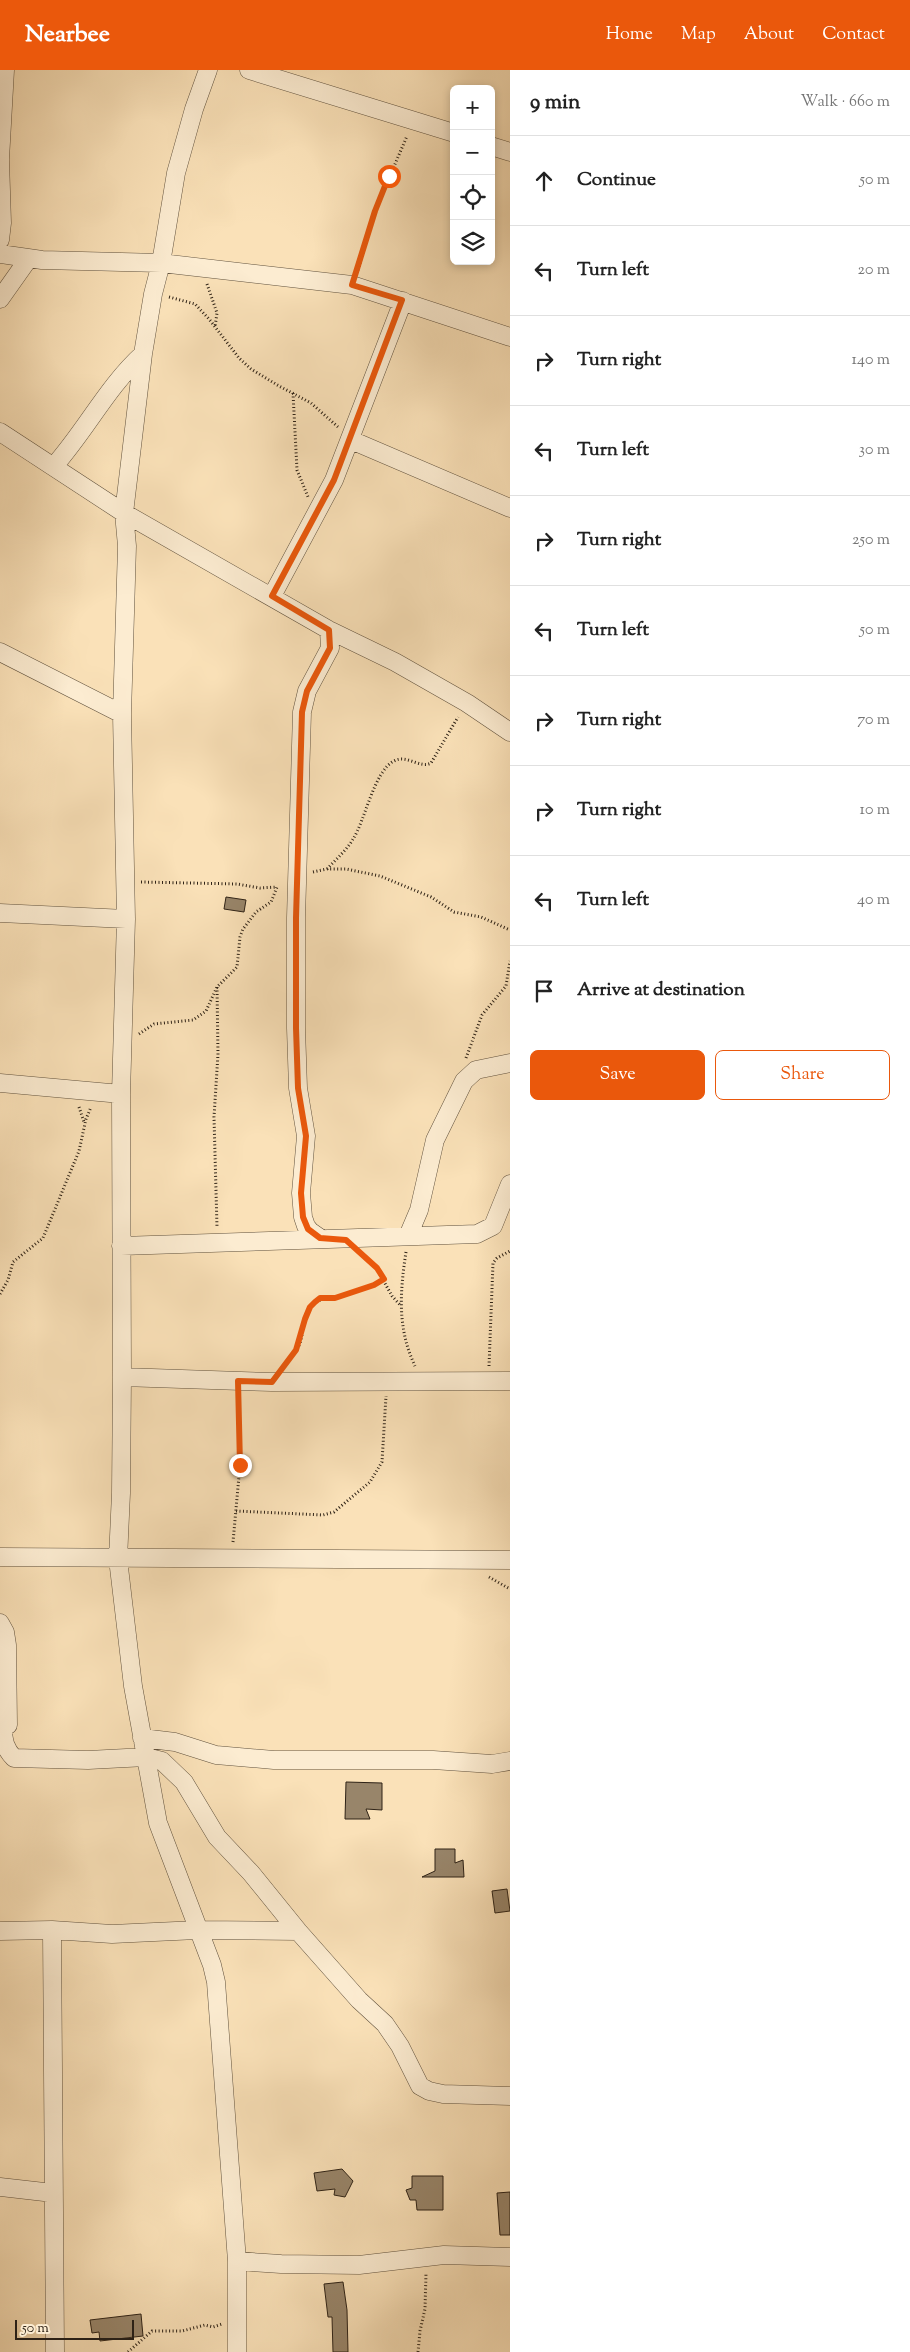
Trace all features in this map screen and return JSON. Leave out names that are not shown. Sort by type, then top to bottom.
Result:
[{"type":"street","points":[[0,240],[2,223],[0,160],[5,70]]},
{"type":"street","points":[[208,70],[194,109],[176,173],[161,264],[153,294],[143,354],[124,512],[127,546],[122,714],[126,919],[122,1059],[112,1093],[121,1246],[121,1492],[118,1559],[133,1686],[158,1824],[212,1966],[218,1996],[236,2261],[237,2352]]},
{"type":"street","points":[[249,70],[450,132]]},
{"type":"street","points":[[495,147],[510,152]]},
{"type":"street","points":[[0,254],[29,258],[161,264],[352,285],[510,337]]},
{"type":"street","points":[[0,299],[29,258]]},
{"type":"street","points":[[272,596],[315,516],[351,440],[402,300]]},
{"type":"street","points":[[54,466],[75,442],[125,371],[143,354]]},
{"type":"street","points":[[0,432],[124,512],[329,630],[395,662],[467,704],[510,732]]},
{"type":"street","points":[[351,440],[510,508]]},
{"type":"street","points":[[320,1238],[306,1226],[303,1217],[301,1193],[306,1136],[300,1100],[297,1059],[297,877],[302,712],[307,691],[330,648],[329,630]]},
{"type":"street","points":[[0,652],[122,714]]},
{"type":"street","points":[[0,913],[126,919]]},
{"type":"street","points":[[408,1236],[419,1210],[435,1140],[464,1081],[476,1070],[510,1062]]},
{"type":"street","points":[[0,1083],[112,1093]]},
{"type":"street","points":[[121,1246],[320,1238],[346,1240],[477,1234],[488,1230],[496,1222],[510,1184]]},
{"type":"street","points":[[122,1377],[272,1382],[430,1383],[510,1381]]},
{"type":"street","points":[[0,1558],[510,1560]]},
{"type":"street","points":[[0,1623],[5,1632],[7,1645],[9,1720],[4,1752]]},
{"type":"street","points":[[0,1711],[0,1744],[4,1752],[14,1758],[40,1760],[146,1757],[162,1761],[184,1782],[217,1837],[251,1873],[298,1931],[359,2000],[385,2024],[400,2046],[417,2082],[424,2088],[443,2094],[510,2096]]},
{"type":"street","points":[[142,1738],[175,1742],[216,1756],[274,1760],[433,1760],[492,1764],[510,1761]]},
{"type":"street","points":[[0,1931],[52,1930],[112,1934],[197,1930],[298,1931]]},
{"type":"street","points":[[52,1930],[54,2352]]},
{"type":"street","points":[[0,2186],[53,2193]]},
{"type":"street","points":[[236,2261],[281,2264],[359,2265],[444,2255],[510,2257]]},
{"type":"path","points":[[352,285],[383,189],[405,139],[417,122]]},
{"type":"path","points":[[200,268],[216,306],[218,315],[215,327]]},
{"type":"path","points":[[153,294],[195,304],[239,358],[251,369],[311,402],[351,440]]},
{"type":"path","points":[[293,393],[297,470],[315,516]]},
{"type":"path","points":[[328,869],[354,839],[365,809],[386,768],[394,761],[401,759],[408,759],[425,765],[431,763],[467,704]]},
{"type":"path","points":[[125,881],[237,884],[260,888],[278,887],[297,877],[328,869],[362,871],[380,876],[431,897],[454,912],[481,916],[510,930]]},
{"type":"path","points":[[122,1059],[138,1035],[146,1027],[161,1023],[193,1020],[200,1016],[210,1005],[217,988],[237,967],[242,932],[256,912],[270,902],[278,887]]},
{"type":"path","points":[[464,1081],[466,1059],[475,1029],[482,1014],[506,986],[510,962]]},
{"type":"path","points":[[217,988],[218,1054],[214,1125],[218,1242]]},
{"type":"path","points":[[0,1294],[8,1280],[13,1262],[43,1238],[79,1151],[90,1108],[112,1093]]},
{"type":"path","points":[[408,1236],[402,1280],[401,1322],[412,1360],[416,1368],[430,1383]]},
{"type":"path","points":[[346,1240],[377,1268],[392,1296],[401,1306]]},
{"type":"path","points":[[488,1382],[493,1263],[497,1258],[510,1251]]},
{"type":"path","points":[[272,1382],[296,1350],[305,1319],[310,1307],[315,1302],[320,1298],[335,1298],[374,1285],[384,1279]]},
{"type":"path","points":[[232,1559],[240,1465],[238,1381]]},
{"type":"path","points":[[236,1511],[324,1515],[334,1512],[370,1482],[382,1462],[384,1454],[386,1383]]},
{"type":"path","points":[[418,2352],[418,2338],[425,2309],[427,2257]]},
{"type":"path","points":[[128,2352],[152,2331],[182,2331],[205,2324],[213,2327],[222,2324],[238,2312]]},
{"type":"building","points":[[226,897],[246,900],[244,912],[224,909]]},
{"type":"building","points":[[346,1782],[382,1783],[382,1810],[366,1809],[370,1819],[345,1819]]},
{"type":"building","points":[[435,1849],[455,1849],[455,1863],[463,1860],[464,1877],[422,1877],[435,1871]]},
{"type":"building","points":[[507,1889],[510,1911],[495,1913],[492,1891]]},
{"type":"building","points":[[342,2169],[353,2181],[345,2197],[334,2195],[335,2189],[317,2191],[314,2173]]},
{"type":"building","points":[[412,2176],[443,2176],[443,2210],[417,2210],[416,2200],[410,2200],[406,2190],[412,2188]]},
{"type":"building","points":[[510,2192],[510,2235],[500,2235],[497,2193]]},
{"type":"building","points":[[343,2282],[347,2310],[348,2352],[333,2352],[332,2317],[328,2317],[324,2284]]},
{"type":"building","points":[[141,2314],[143,2336],[100,2341],[99,2332],[92,2333],[90,2320]]},
{"type":"route","points":[[240,1465],[238,1381],[272,1382],[276,1374],[296,1350],[301,1338],[302,1325],[310,1307],[320,1298],[335,1298],[374,1285],[384,1279],[377,1268],[346,1240],[320,1238],[308,1229],[303,1217],[301,1193],[306,1136],[298,1088],[296,1028],[296,918],[301,808],[302,712],[307,691],[330,648],[329,630],[272,596],[334,480],[351,440],[402,300],[352,285],[366,246],[375,211],[389,176]]}]
